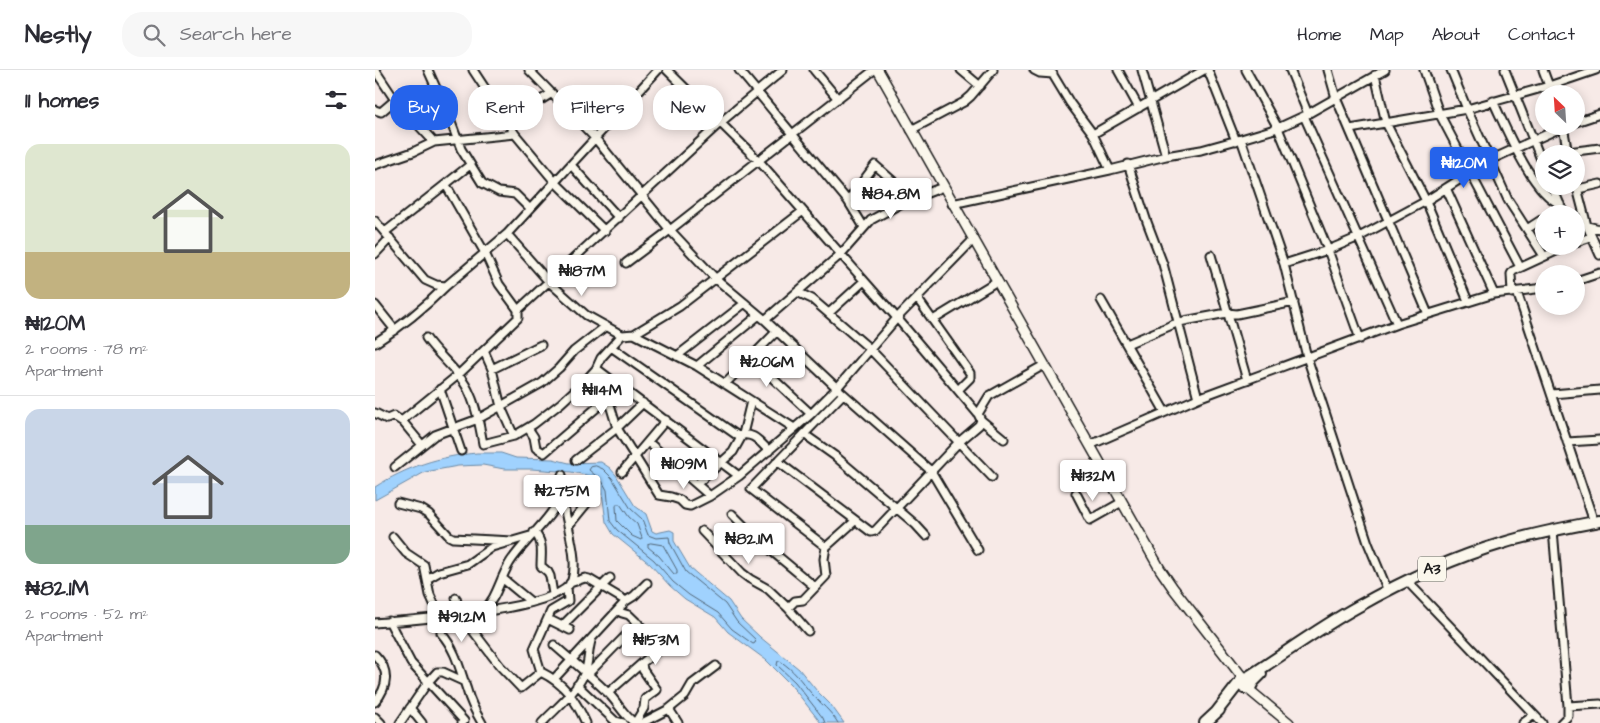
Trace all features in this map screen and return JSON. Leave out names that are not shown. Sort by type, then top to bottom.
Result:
[{"type":"highway","name":"A3","points":[[1205,723],[1247,683],[1280,656],[1326,625],[1388,590],[1475,552],[1505,542],[1597,521]]},
{"type":"main road","points":[[876,70],[1173,588],[1247,683],[1289,723]]},
{"type":"street","points":[[375,70],[390,92]]},
{"type":"street","points":[[428,70],[469,165],[482,183],[499,192],[515,194],[530,209]]},
{"type":"street","points":[[473,70],[483,85]]},
{"type":"street","points":[[529,70],[595,138],[670,230],[715,278],[762,317],[843,394],[931,471],[978,550]]},
{"type":"street","points":[[375,343],[423,309],[446,286],[507,234],[658,70]]},
{"type":"street","points":[[667,70],[683,85]]},
{"type":"street","points":[[739,70],[848,201],[864,227]]},
{"type":"street","points":[[724,119],[783,70]]},
{"type":"street","points":[[814,70],[838,99]]},
{"type":"street","points":[[626,263],[876,70]]},
{"type":"street","points":[[961,70],[980,86]]},
{"type":"street","points":[[911,130],[963,102],[993,70]]},
{"type":"street","points":[[1034,70],[1040,73],[1051,72],[1070,103],[1093,134],[1110,170]]},
{"type":"street","points":[[1118,70],[1139,108]]},
{"type":"street","points":[[1142,70],[1166,156]]},
{"type":"street","points":[[1093,134],[1206,70],[1238,140],[1284,264],[1295,302],[1307,357],[1368,542],[1388,590]]},
{"type":"street","points":[[1246,70],[1278,128],[1328,250],[1360,338]]},
{"type":"street","points":[[1290,70],[1306,115],[1397,324]]},
{"type":"street","points":[[1328,70],[1336,98],[1428,314]]},
{"type":"street","points":[[1425,70],[1439,113],[1520,267]]},
{"type":"street","points":[[1451,70],[1508,200],[1544,256],[1520,267],[1511,274],[1515,293],[1597,521]]},
{"type":"street","points":[[1505,70],[1535,148]]},
{"type":"street","points":[[1543,70],[1549,85]]},
{"type":"street","points":[[1552,85],[1596,70]]},
{"type":"street","points":[[952,204],[1110,170],[1128,164],[1201,150],[1278,128],[1306,115],[1379,72],[1386,123],[1426,201],[1468,301]]},
{"type":"street","points":[[1350,129],[1467,109],[1535,90]]},
{"type":"street","points":[[543,99],[552,93]]},
{"type":"street","points":[[1493,101],[1515,148],[1531,176],[1558,205]]},
{"type":"street","points":[[375,110],[381,112],[390,104]]},
{"type":"street","points":[[1585,119],[1600,114]]},
{"type":"street","points":[[724,125],[759,161],[897,318],[979,417],[1004,438]]},
{"type":"street","points":[[423,130],[434,142]]},
{"type":"street","points":[[513,130],[555,182],[605,231]]},
{"type":"street","points":[[518,310],[712,130]]},
{"type":"street","points":[[375,165],[413,152],[434,142],[457,138],[515,134]]},
{"type":"street","points":[[1284,264],[1328,250],[1359,237],[1426,201],[1490,160],[1545,135]]},
{"type":"street","points":[[1585,150],[1600,148]]},
{"type":"street","points":[[1128,164],[1163,264],[1198,398]]},
{"type":"street","points":[[385,232],[469,165]]},
{"type":"street","points":[[571,165],[619,218]]},
{"type":"street","points":[[848,201],[875,165],[891,179],[904,202]]},
{"type":"street","points":[[403,422],[404,419],[459,375],[518,318],[518,310],[499,284],[485,253],[446,184]]},
{"type":"street","points":[[1585,185],[1600,184]]},
{"type":"street","points":[[697,366],[797,292],[841,254],[864,227],[879,214],[943,187]]},
{"type":"street","points":[[1446,188],[1494,294]]},
{"type":"street","points":[[1579,195],[1587,226],[1600,255]]},
{"type":"street","points":[[507,234],[549,282],[586,315],[622,335],[634,334],[680,306],[803,212]]},
{"type":"street","points":[[375,221],[425,280],[436,285],[446,286]]},
{"type":"street","points":[[1527,229],[1535,224]]},
{"type":"street","points":[[1587,226],[1600,229]]},
{"type":"street","points":[[1585,239],[1591,237]]},
{"type":"street","points":[[375,254],[390,238]]},
{"type":"street","points":[[596,369],[608,398],[617,428],[659,495],[680,500],[685,505],[690,506],[710,496],[739,476],[811,414],[837,388],[897,318],[973,240]]},
{"type":"street","points":[[1211,255],[1247,380]]},
{"type":"street","points":[[1585,278],[1600,273]]},
{"type":"street","points":[[829,313],[864,281]]},
{"type":"street","points":[[933,320],[997,281]]},
{"type":"street","points":[[1090,445],[1198,398],[1397,324],[1494,294],[1535,290]]},
{"type":"street","points":[[797,292],[812,299],[870,349],[992,477]]},
{"type":"street","points":[[917,298],[970,374],[970,378],[958,390]]},
{"type":"street","points":[[1101,300],[1165,412]]},
{"type":"street","points":[[1127,344],[1179,322],[1237,314],[1295,302]]},
{"type":"street","points":[[677,356],[745,303]]},
{"type":"street","points":[[375,305],[395,330]]},
{"type":"street","points":[[395,468],[435,435],[478,419],[547,379],[573,351],[606,326]]},
{"type":"street","points":[[725,384],[777,331]]},
{"type":"street","points":[[634,334],[697,366],[794,428]]},
{"type":"street","points":[[426,338],[459,375],[470,392],[483,444],[514,436],[561,403],[596,369],[598,363],[622,335]]},
{"type":"street","points":[[492,369],[541,345]]},
{"type":"street","points":[[611,347],[738,436],[747,433],[769,450]]},
{"type":"street","points":[[484,351],[492,369],[501,407],[514,436]]},
{"type":"street","points":[[751,358],[811,414]]},
{"type":"street","points":[[777,461],[855,521],[871,532],[875,531],[959,442],[979,425],[979,417],[989,396],[1044,365]]},
{"type":"street","points":[[596,369],[643,402],[739,476]]},
{"type":"street","points":[[440,389],[461,450]]},
{"type":"street","points":[[1552,394],[1600,390]]},
{"type":"street","points":[[826,547],[751,489],[843,394]]},
{"type":"street","points":[[528,428],[534,437],[536,448],[544,453],[608,398]]},
{"type":"street","points":[[697,484],[733,452],[743,434],[751,401]]},
{"type":"street","points":[[576,460],[617,428],[643,402]]},
{"type":"street","points":[[375,413],[387,420],[394,416],[403,422],[422,445]]},
{"type":"street","points":[[622,472],[666,420]]},
{"type":"street","points":[[804,434],[835,456],[926,536]]},
{"type":"street","points":[[1567,442],[1600,440]]},
{"type":"street","points":[[648,442],[710,496]]},
{"type":"street","points":[[562,475],[564,506],[569,525],[574,570],[569,585],[567,601],[551,611],[534,649],[541,672],[554,679],[571,694],[586,723]]},
{"type":"street","points":[[482,612],[491,604],[509,564],[557,506],[563,488]]},
{"type":"street","points":[[569,525],[587,503],[593,488]]},
{"type":"street","points":[[1076,493],[1090,520],[1122,502]]},
{"type":"street","points":[[398,503],[421,509],[429,514],[453,538],[513,542]]},
{"type":"street","points":[[732,514],[756,538],[815,587]]},
{"type":"street","points":[[787,608],[795,601],[803,600],[826,576],[824,559],[826,547],[855,521]]},
{"type":"street","points":[[1553,530],[1568,706],[1568,716],[1561,723]]},
{"type":"street","points":[[702,531],[742,573],[750,580],[768,589],[808,631]]},
{"type":"street","points":[[427,579],[439,572],[468,564],[492,547],[513,542],[532,534],[538,536],[542,546],[541,566],[550,576],[553,594]]},
{"type":"street","points":[[393,537],[406,553],[424,565],[430,595],[441,619],[441,633],[449,641],[456,656],[468,694],[481,723]]},
{"type":"street","points":[[502,578],[531,602]]},
{"type":"street","points":[[375,623],[513,608],[553,594],[585,578],[626,600]]},
{"type":"street","points":[[562,626],[610,578]]},
{"type":"street","points":[[1407,581],[1542,723]]},
{"type":"street","points":[[554,679],[626,600],[634,596],[647,583]]},
{"type":"street","points":[[456,598],[460,614],[499,666],[521,688],[541,672]]},
{"type":"street","points":[[608,693],[660,649],[661,646],[629,615],[618,610]]},
{"type":"street","points":[[548,619],[570,630]]},
{"type":"street","points":[[389,621],[404,652],[463,721],[462,723]]},
{"type":"street","points":[[541,723],[571,694],[587,672],[638,623]]},
{"type":"street","points":[[587,672],[592,638]]},
{"type":"street","points":[[554,645],[571,661],[587,672],[619,704],[627,718],[635,723],[644,708],[645,700],[657,690],[643,670],[642,663]]},
{"type":"street","points":[[375,654],[382,664],[386,686],[375,702]]},
{"type":"street","points":[[642,723],[669,709],[685,696],[692,684],[716,666]]},
{"type":"street","points":[[399,723],[437,672],[443,672],[465,682]]},
{"type":"street","points":[[577,685],[610,717],[615,721],[623,723]]},
{"type":"street","points":[[1568,706],[1600,704]]},
{"type":"street","points":[[410,708],[422,723]]},
{"type":"street","points":[[669,709],[678,723]]},
{"type":"street","points":[[1523,723],[1534,715]]},
{"type":"street","points":[[375,717],[381,723]]},
{"type":"water","points":[[477,453],[501,453],[516,458],[553,459],[569,463],[601,462],[610,468],[635,506],[646,514],[652,531],[656,533],[670,530],[674,532],[674,541],[690,568],[729,601],[741,619],[760,637],[799,669],[831,705],[844,723],[821,723],[791,685],[766,660],[728,632],[715,617],[685,599],[650,564],[613,534],[606,522],[602,492],[598,484],[586,475],[531,469],[504,469],[483,465],[458,466],[425,472],[375,500],[375,487],[411,468],[450,457]]}]
